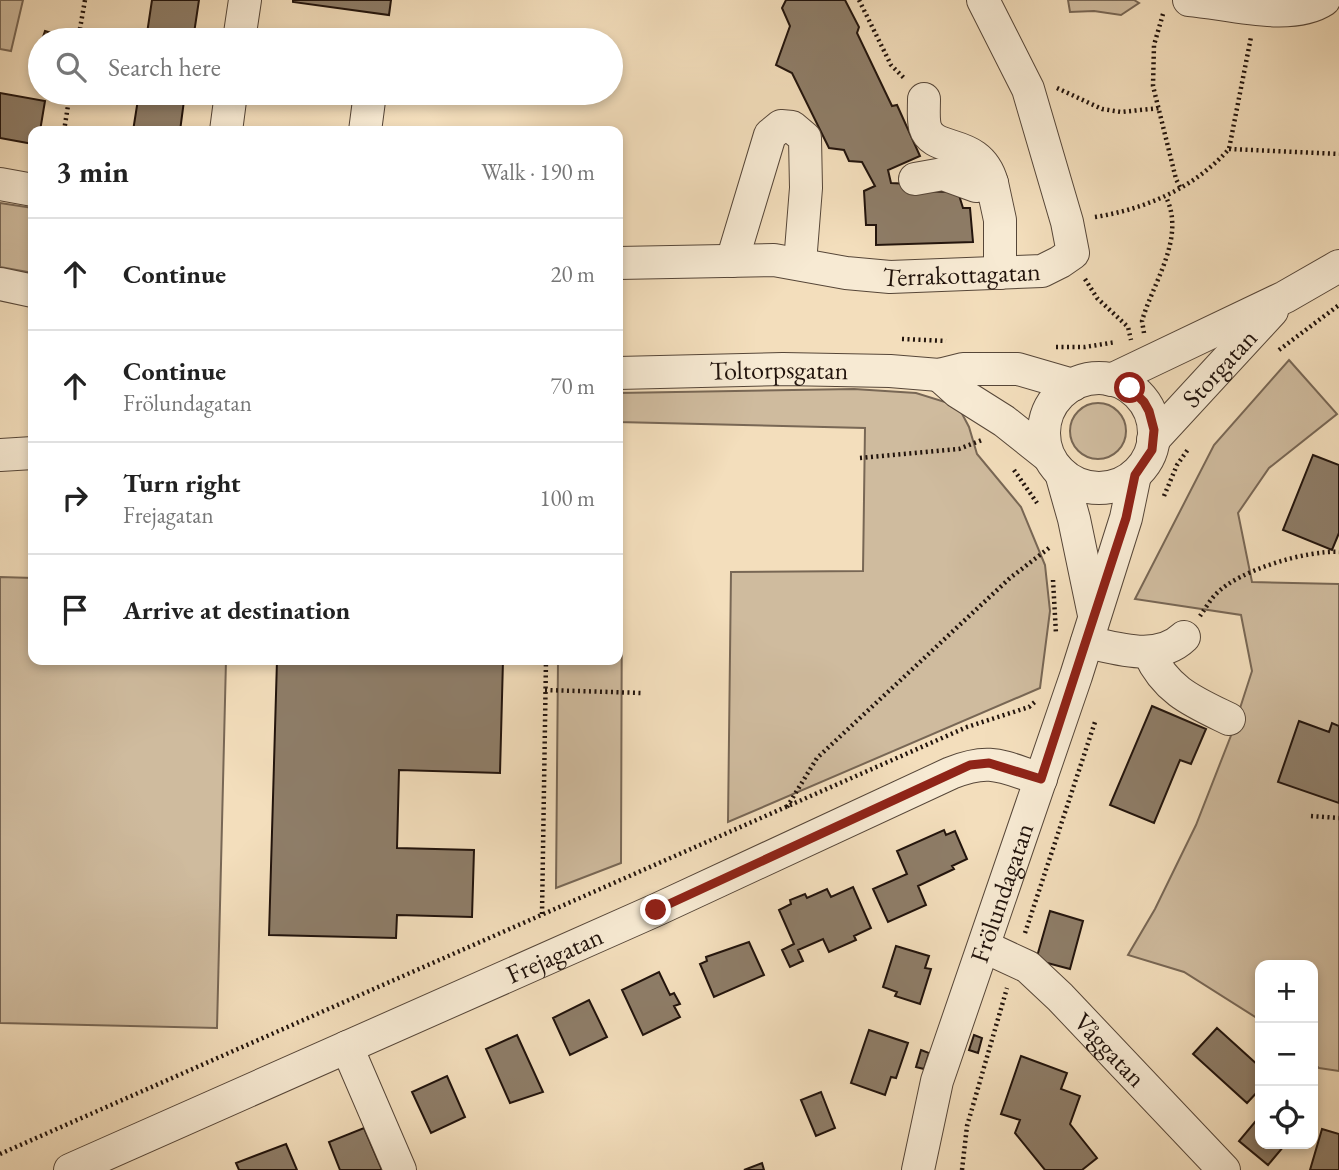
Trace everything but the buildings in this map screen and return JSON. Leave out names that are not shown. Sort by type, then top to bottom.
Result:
[{"type":"street","points":[[245,0],[246,28]]},
{"type":"street","name":"Terrakottagatan","points":[[623,263],[774,260],[846,273],[890,277],[1042,271],[1073,253],[1067,222],[1028,89],[983,0]]},
{"type":"street","points":[[1176,6],[1306,9],[1324,0]]},
{"type":"street","points":[[924,99],[925,128],[935,141],[979,158],[989,171],[1000,220],[1000,273]]},
{"type":"street","points":[[227,126],[229,105]]},
{"type":"street","points":[[366,126],[368,105]]},
{"type":"street","points":[[732,261],[770,135],[781,126],[792,127],[805,138],[806,188],[800,263]]},
{"type":"street","points":[[915,179],[943,174],[976,186],[992,183]]},
{"type":"street","points":[[0,184],[28,189]]},
{"type":"street","name":"Storgatan","points":[[1111,380],[1285,298],[1339,266]]},
{"type":"street","points":[[0,284],[28,289]]},
{"type":"street","name":"Storgatan","points":[[1153,440],[1285,298]]},
{"type":"street","name":"Toltorpsgatan","points":[[623,373],[783,369],[890,371],[939,375],[963,369],[1018,369],[1073,385]]},
{"type":"street","points":[[939,375],[958,392],[1004,421],[1054,465],[1078,484],[1098,488],[1118,485],[1135,475],[1147,459],[1153,440],[1152,420],[1144,402],[1130,388],[1111,380],[1091,379],[1073,385],[1056,398],[1046,416],[1044,436],[1054,465],[1074,520],[1091,630],[1149,653],[1174,646],[1184,637]]},
{"type":"street","points":[[0,456],[28,453]]},
{"type":"street","name":"Frölundagatan","points":[[918,1170],[937,1081],[985,947],[1091,630],[1126,518],[1135,475]]},
{"type":"street","points":[[1149,653],[1166,682],[1186,698],[1229,719]]},
{"type":"street","name":"Frejagatan","points":[[70,1170],[656,910],[970,765],[989,763],[1041,779]]},
{"type":"street","name":"Våggatan","points":[[985,947],[1028,967],[1060,997],[1224,1170]]},
{"type":"street","points":[[347,1047],[400,1170]]},
{"type":"path","points":[[80,28],[85,0]]},
{"type":"path","points":[[859,0],[891,65],[924,99]]},
{"type":"path","points":[[1176,6],[1154,45],[1153,86],[1180,187]]},
{"type":"path","points":[[1067,222],[1144,207],[1166,197],[1217,163],[1229,149],[1257,8]]},
{"type":"path","points":[[1028,89],[1043,84],[1068,92],[1102,109],[1121,112],[1160,108]]},
{"type":"path","points":[[65,126],[68,105]]},
{"type":"path","points":[[1229,149],[1339,154]]},
{"type":"path","points":[[1144,338],[1142,321],[1169,250],[1174,223],[1172,208],[1166,197]]},
{"type":"path","points":[[1073,253],[1097,298],[1128,327],[1131,340]]},
{"type":"path","points":[[1275,353],[1339,305]]},
{"type":"path","points":[[860,458],[960,449],[986,437]]},
{"type":"path","points":[[1161,503],[1177,465],[1192,444]]},
{"type":"path","points":[[1047,538],[1051,562]]},
{"type":"path","points":[[787,807],[817,758],[1010,578],[1049,548]]},
{"type":"path","points":[[1184,637],[1217,593],[1237,578],[1301,555],[1323,551],[1339,552]]},
{"type":"path","points":[[1053,576],[1056,643]]},
{"type":"path","points":[[542,914],[546,665]]},
{"type":"path","points":[[545,690],[642,693]]},
{"type":"path","points":[[0,1154],[967,727],[1029,707],[1041,697]]},
{"type":"path","points":[[962,1170],[967,1126],[974,1096],[1099,710]]},
{"type":"path","points":[[1311,816],[1339,818]]},
{"type":"shaded area","points":[[0,0],[23,0],[11,51],[0,49]]},
{"type":"shaded area","points":[[1068,0],[1134,0],[1139,3],[1121,15],[1094,11],[1070,12]]},
{"type":"shaded area","points":[[0,203],[28,207],[28,272],[0,267]]},
{"type":"shaded area","points":[[1289,360],[1337,414],[1269,468],[1238,513],[1252,582],[1339,584],[1339,1071],[1318,1067],[1318,960],[1255,960],[1255,1017],[1184,972],[1128,955],[1155,909],[1196,825],[1232,733],[1252,671],[1241,615],[1135,599],[1214,445]]},
{"type":"shaded area","points":[[854,389],[916,393],[958,406],[969,427],[977,454],[1021,507],[1045,565],[1050,611],[1040,688],[728,822],[731,572],[863,571],[865,428],[623,422],[623,393]]},
{"type":"shaded area","points":[[1098,403],[1109,405],[1118,411],[1124,420],[1124,442],[1118,451],[1109,457],[1098,459],[1087,457],[1078,451],[1072,442],[1070,431],[1072,420],[1078,411],[1087,405]]},
{"type":"shaded area","points":[[0,577],[28,578],[28,665],[226,665],[217,1028],[0,1023]]},
{"type":"shaded area","points":[[558,665],[622,665],[621,863],[556,888]]},
{"type":"route","points":[[656,910],[970,765],[989,763],[1041,779],[1126,518],[1135,475],[1152,450],[1154,430],[1149,411],[1138,394],[1130,388]]}]
